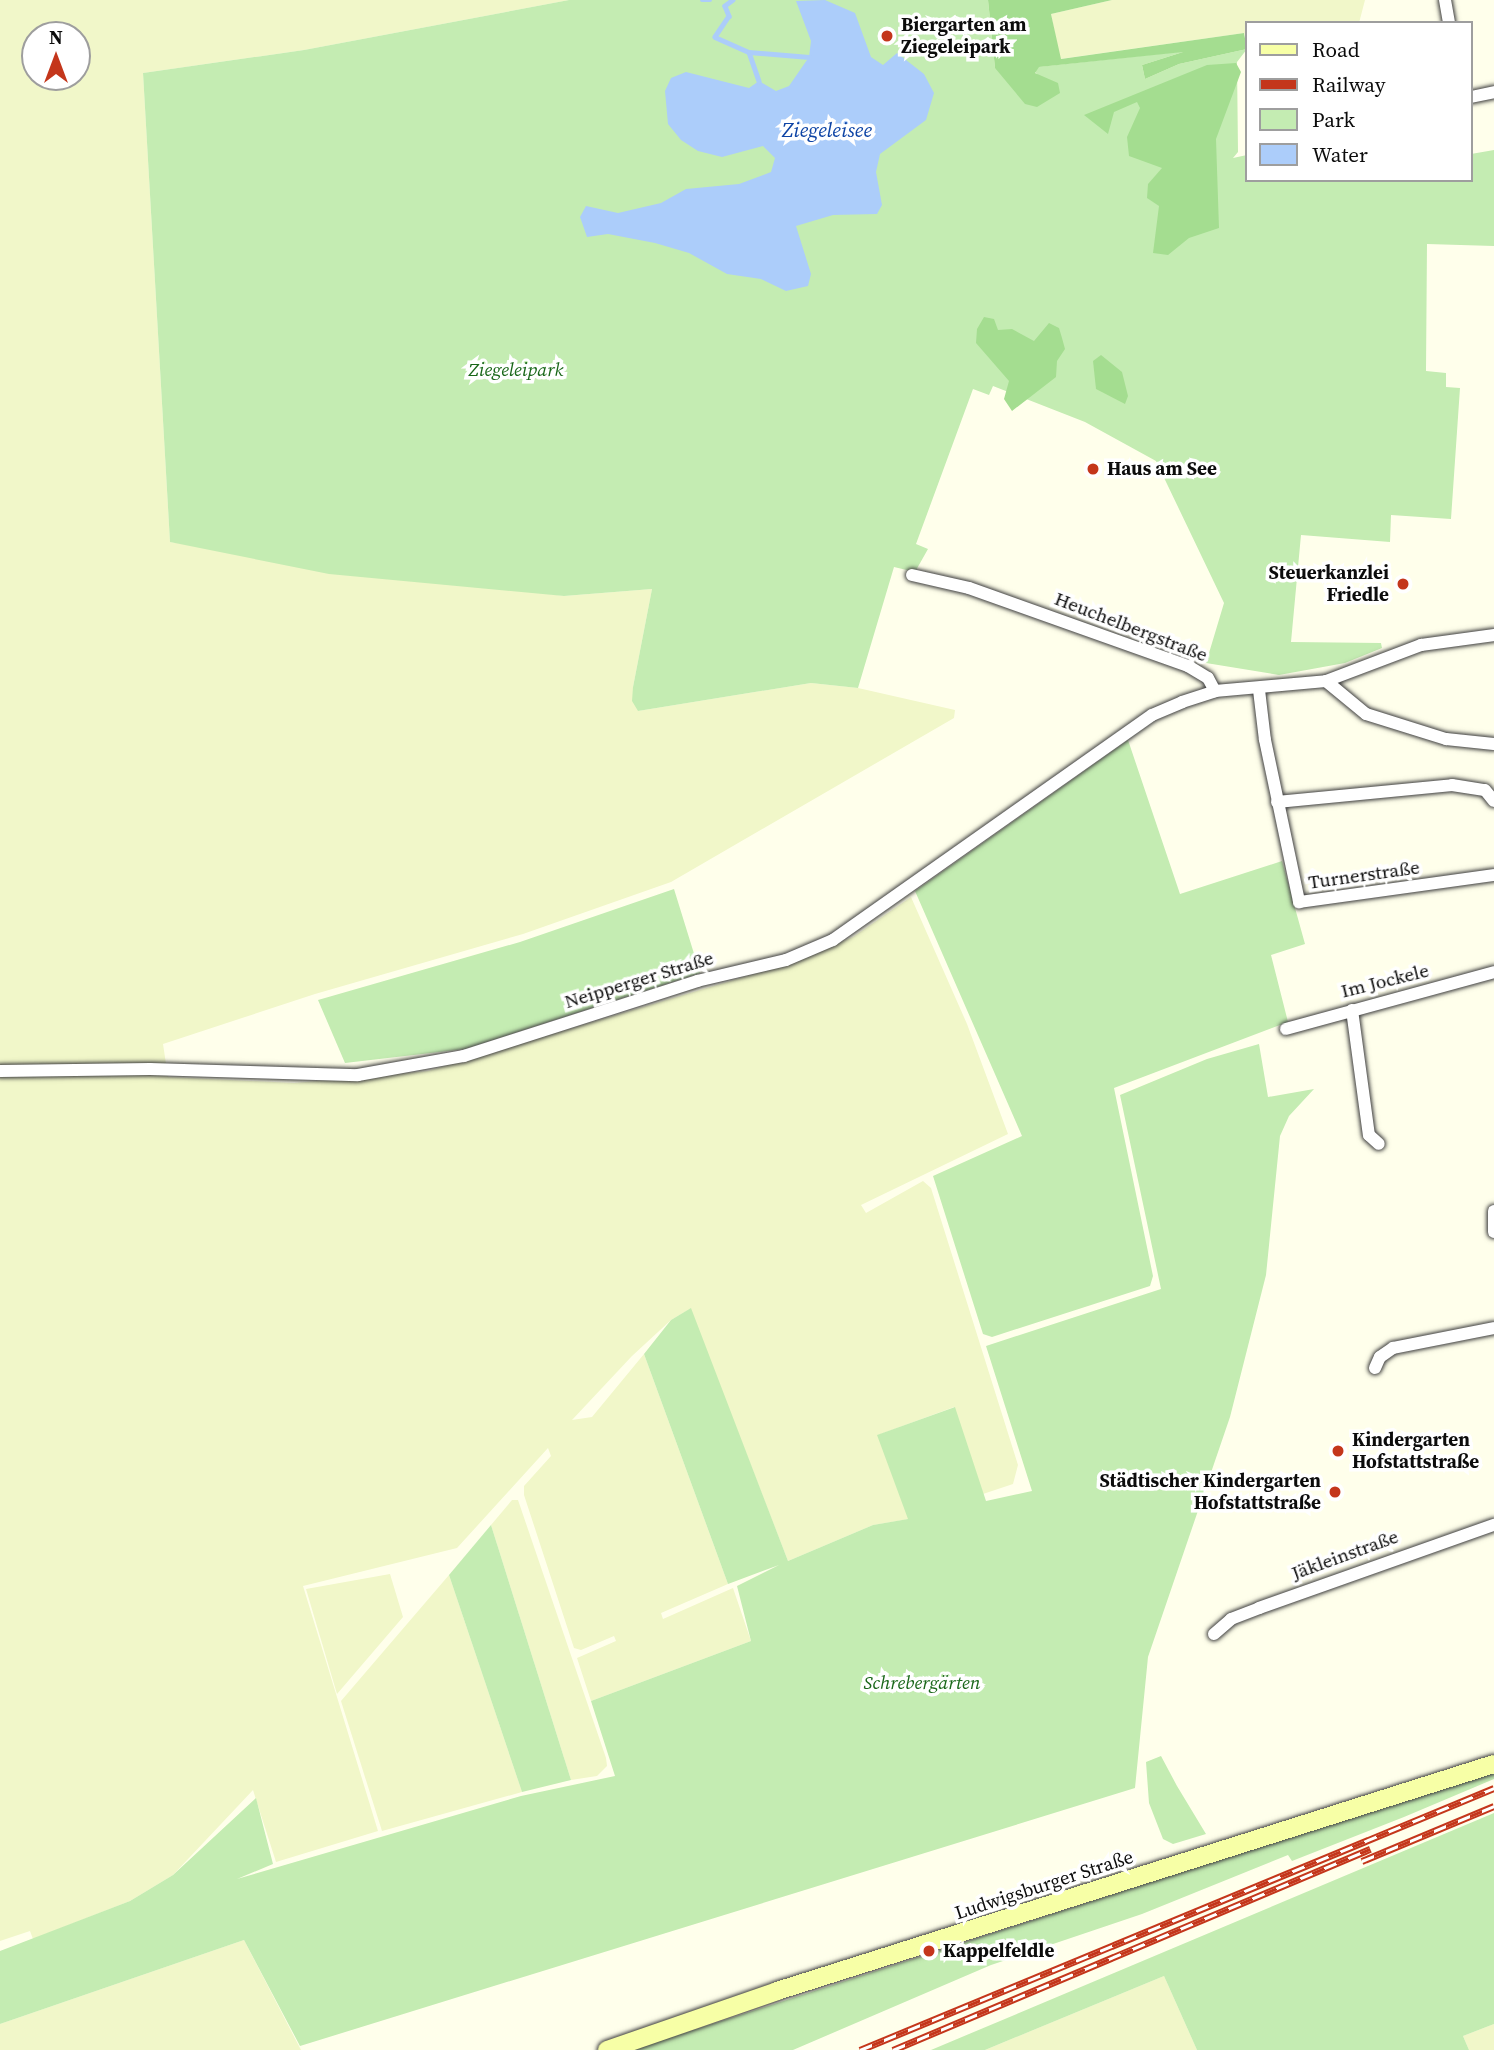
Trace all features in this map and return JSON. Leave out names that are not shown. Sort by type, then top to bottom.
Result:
[{"type":"main road","name":"Ludwigsburger Straße","points":[[607,2050],[777,1991],[1494,1764]]},
{"type":"street","points":[[1445,0],[1449,21]]},
{"type":"street","points":[[1473,97],[1494,92]]},
{"type":"street","name":"Heuchelbergstraße","points":[[912,575],[969,588],[1188,666],[1208,678],[1215,691],[1259,690],[1326,681],[1421,645],[1494,635]]},
{"type":"street","points":[[1326,681],[1366,714],[1447,739],[1494,744]]},
{"type":"street","name":"Turnerstraße","points":[[1259,690],[1277,802],[1303,904],[1494,876]]},
{"type":"street","name":"Neipperger Straße","points":[[0,1071],[150,1069],[358,1075],[464,1056],[697,981],[786,960],[833,940],[1152,715],[1215,691]]},
{"type":"street","points":[[1277,802],[1452,785],[1485,790],[1494,801]]},
{"type":"street","name":"Im Jockele","points":[[1286,1029],[1494,972]]},
{"type":"street","points":[[1352,1010],[1370,1135],[1379,1144]]},
{"type":"street","points":[[1494,1211],[1494,1232]]},
{"type":"street","points":[[1375,1368],[1380,1357],[1393,1348],[1494,1328]]},
{"type":"street","name":"Jäkleinstraße","points":[[1214,1633],[1231,1619],[1494,1525]]},
{"type":"green space","points":[[0,0],[569,0],[304,50],[143,73],[170,542],[564,596],[652,589],[633,687],[638,711],[811,683],[858,688],[955,710],[954,718],[671,882],[523,934],[315,994],[163,1044],[168,1077],[294,1083],[428,1071],[794,962],[853,937],[911,897],[967,1024],[1008,1134],[861,1205],[866,1213],[923,1181],[931,1188],[1018,1465],[1013,1484],[983,1494],[954,1407],[878,1435],[909,1519],[873,1525],[788,1561],[690,1309],[671,1320],[632,1356],[572,1420],[592,1417],[644,1354],[728,1584],[661,1613],[663,1619],[733,1588],[751,1641],[591,1701],[577,1658],[616,1641],[614,1636],[581,1650],[574,1648],[524,1495],[524,1486],[551,1456],[548,1448],[457,1548],[303,1586],[378,1831],[276,1862],[253,1790],[173,1875],[130,1901],[33,1939],[30,1931],[0,1941]]},
{"type":"green space","name":"Ziegeleipark","points":[[569,0],[988,0],[995,68],[1058,83],[1042,79],[1035,72],[1038,67],[1186,51],[1142,65],[1145,79],[1179,64],[1246,49],[1237,62],[1238,152],[1233,158],[1246,155],[1246,182],[1473,182],[1473,154],[1494,150],[1494,246],[1427,244],[1426,371],[1446,373],[1446,387],[1460,388],[1451,519],[1391,515],[1390,542],[1301,535],[1291,642],[1381,643],[1382,648],[1345,663],[1279,675],[1206,663],[1224,603],[1156,461],[1085,422],[993,386],[989,395],[973,389],[916,544],[928,549],[915,572],[894,567],[858,688],[811,683],[638,711],[632,701],[633,687],[652,589],[564,596],[329,574],[170,542],[143,73],[304,50]]},
{"type":"green space","points":[[988,0],[1112,0],[1051,14],[1061,59],[1244,33],[1246,44],[1246,49],[1179,64],[1145,79],[1142,65],[1183,52],[1039,67],[1035,73],[1058,83],[1060,93],[1037,107],[1025,104],[995,68]]},
{"type":"green space","points":[[1112,0],[1365,0],[1360,21],[1246,21],[1246,38],[1244,33],[1060,59],[1051,14]]},
{"type":"green space","points":[[1236,63],[1241,72],[1216,139],[1219,228],[1189,238],[1168,255],[1153,253],[1159,206],[1147,198],[1148,184],[1162,168],[1129,156],[1127,137],[1140,108],[1137,102],[1114,112],[1108,134],[1084,115],[1207,65]]},
{"type":"green space","points":[[984,317],[994,319],[998,330],[1012,329],[1034,341],[1049,323],[1059,328],[1062,338],[1065,349],[1057,361],[1056,377],[1012,411],[1004,399],[1009,381],[976,343],[977,329]]},
{"type":"green space","points":[[1101,355],[1122,372],[1128,396],[1125,404],[1096,389],[1093,361]]},
{"type":"green space","points":[[1128,740],[1180,894],[1282,861],[1305,944],[1271,955],[1288,1022],[1114,1088],[1153,1276],[1150,1286],[992,1337],[983,1334],[933,1176],[1022,1136],[915,891]]},
{"type":"green space","points":[[674,889],[700,973],[465,1049],[345,1063],[318,1000],[520,942]]},
{"type":"green space","name":"Schrebergärten","points":[[1259,1044],[1268,1097],[1314,1089],[1289,1116],[1280,1136],[1266,1275],[1230,1417],[1148,1657],[1135,1788],[300,2046],[244,1940],[0,2024],[0,1951],[130,1901],[173,1875],[256,1798],[273,1864],[237,1879],[521,1796],[615,1776],[591,1701],[751,1641],[737,1586],[779,1565],[728,1584],[644,1354],[671,1320],[691,1308],[788,1561],[873,1525],[908,1519],[877,1435],[955,1407],[986,1501],[1032,1491],[986,1346],[1161,1289],[1120,1095],[1207,1059]]},
{"type":"green space","points":[[512,1500],[518,1500],[606,1758],[607,1766],[597,1776],[571,1780],[491,1525]]},
{"type":"green space","points":[[491,1525],[571,1780],[522,1792],[449,1575]]},
{"type":"green space","points":[[390,1574],[403,1617],[337,1694],[306,1589]]},
{"type":"green space","points":[[449,1575],[522,1792],[382,1831],[341,1701]]},
{"type":"green space","points":[[1161,1756],[1206,1834],[1173,1844],[1163,1839],[1149,1803],[1146,1762]]},
{"type":"green space","points":[[1494,1771],[1494,1779],[1404,1817],[1292,1861],[1288,1855],[1142,1914],[991,1965],[793,2050],[632,2050]]},
{"type":"green space","points":[[1494,1813],[1494,2024],[1463,2036],[1469,2050],[1197,2050],[1164,1976],[985,2050],[931,2050]]},
{"type":"green space","points":[[244,1940],[301,2050],[0,2050],[0,2024]]},
{"type":"green space","points":[[1164,1976],[1197,2050],[985,2050]]},
{"type":"green space","points":[[1494,2024],[1494,2050],[1469,2050],[1463,2036]]},
{"type":"water","name":"Ziegeleisee","points":[[825,0],[855,13],[871,57],[883,65],[897,53],[924,74],[934,93],[926,120],[880,154],[876,172],[882,205],[877,214],[833,215],[796,226],[811,274],[808,286],[786,291],[761,279],[727,274],[689,253],[655,243],[608,234],[587,237],[580,217],[586,206],[618,213],[661,203],[686,189],[739,184],[771,172],[775,158],[763,146],[722,157],[698,151],[681,140],[668,124],[665,91],[671,78],[686,72],[749,88],[759,81],[776,91],[789,86],[809,57],[811,41],[796,1]]},
{"type":"waterway","points":[[702,0],[710,0]]},
{"type":"waterway","points":[[733,0],[725,6],[729,16],[715,37],[749,52],[759,81]]},
{"type":"waterway","points":[[749,52],[809,57]]},
{"type":"railway","points":[[860,2050],[1494,1788]]},
{"type":"railway","points":[[1362,1861],[1494,1806]]},
{"type":"railway","points":[[893,2050],[1370,1849]]},
{"type":"place","name":"Biergarten am Ziegeleipark","points":[[887,36]]},
{"type":"place","name":"Haus am See","points":[[1093,469]]},
{"type":"place","name":"Steuerkanzlei Friedle","points":[[1403,584]]},
{"type":"place","name":"Kindergarten Hofstattstraße","points":[[1338,1451]]},
{"type":"place","name":"Städtischer Kindergarten Hofstattstraße","points":[[1335,1492]]},
{"type":"place","name":"Kappelfeldle","points":[[929,1951]]}]
